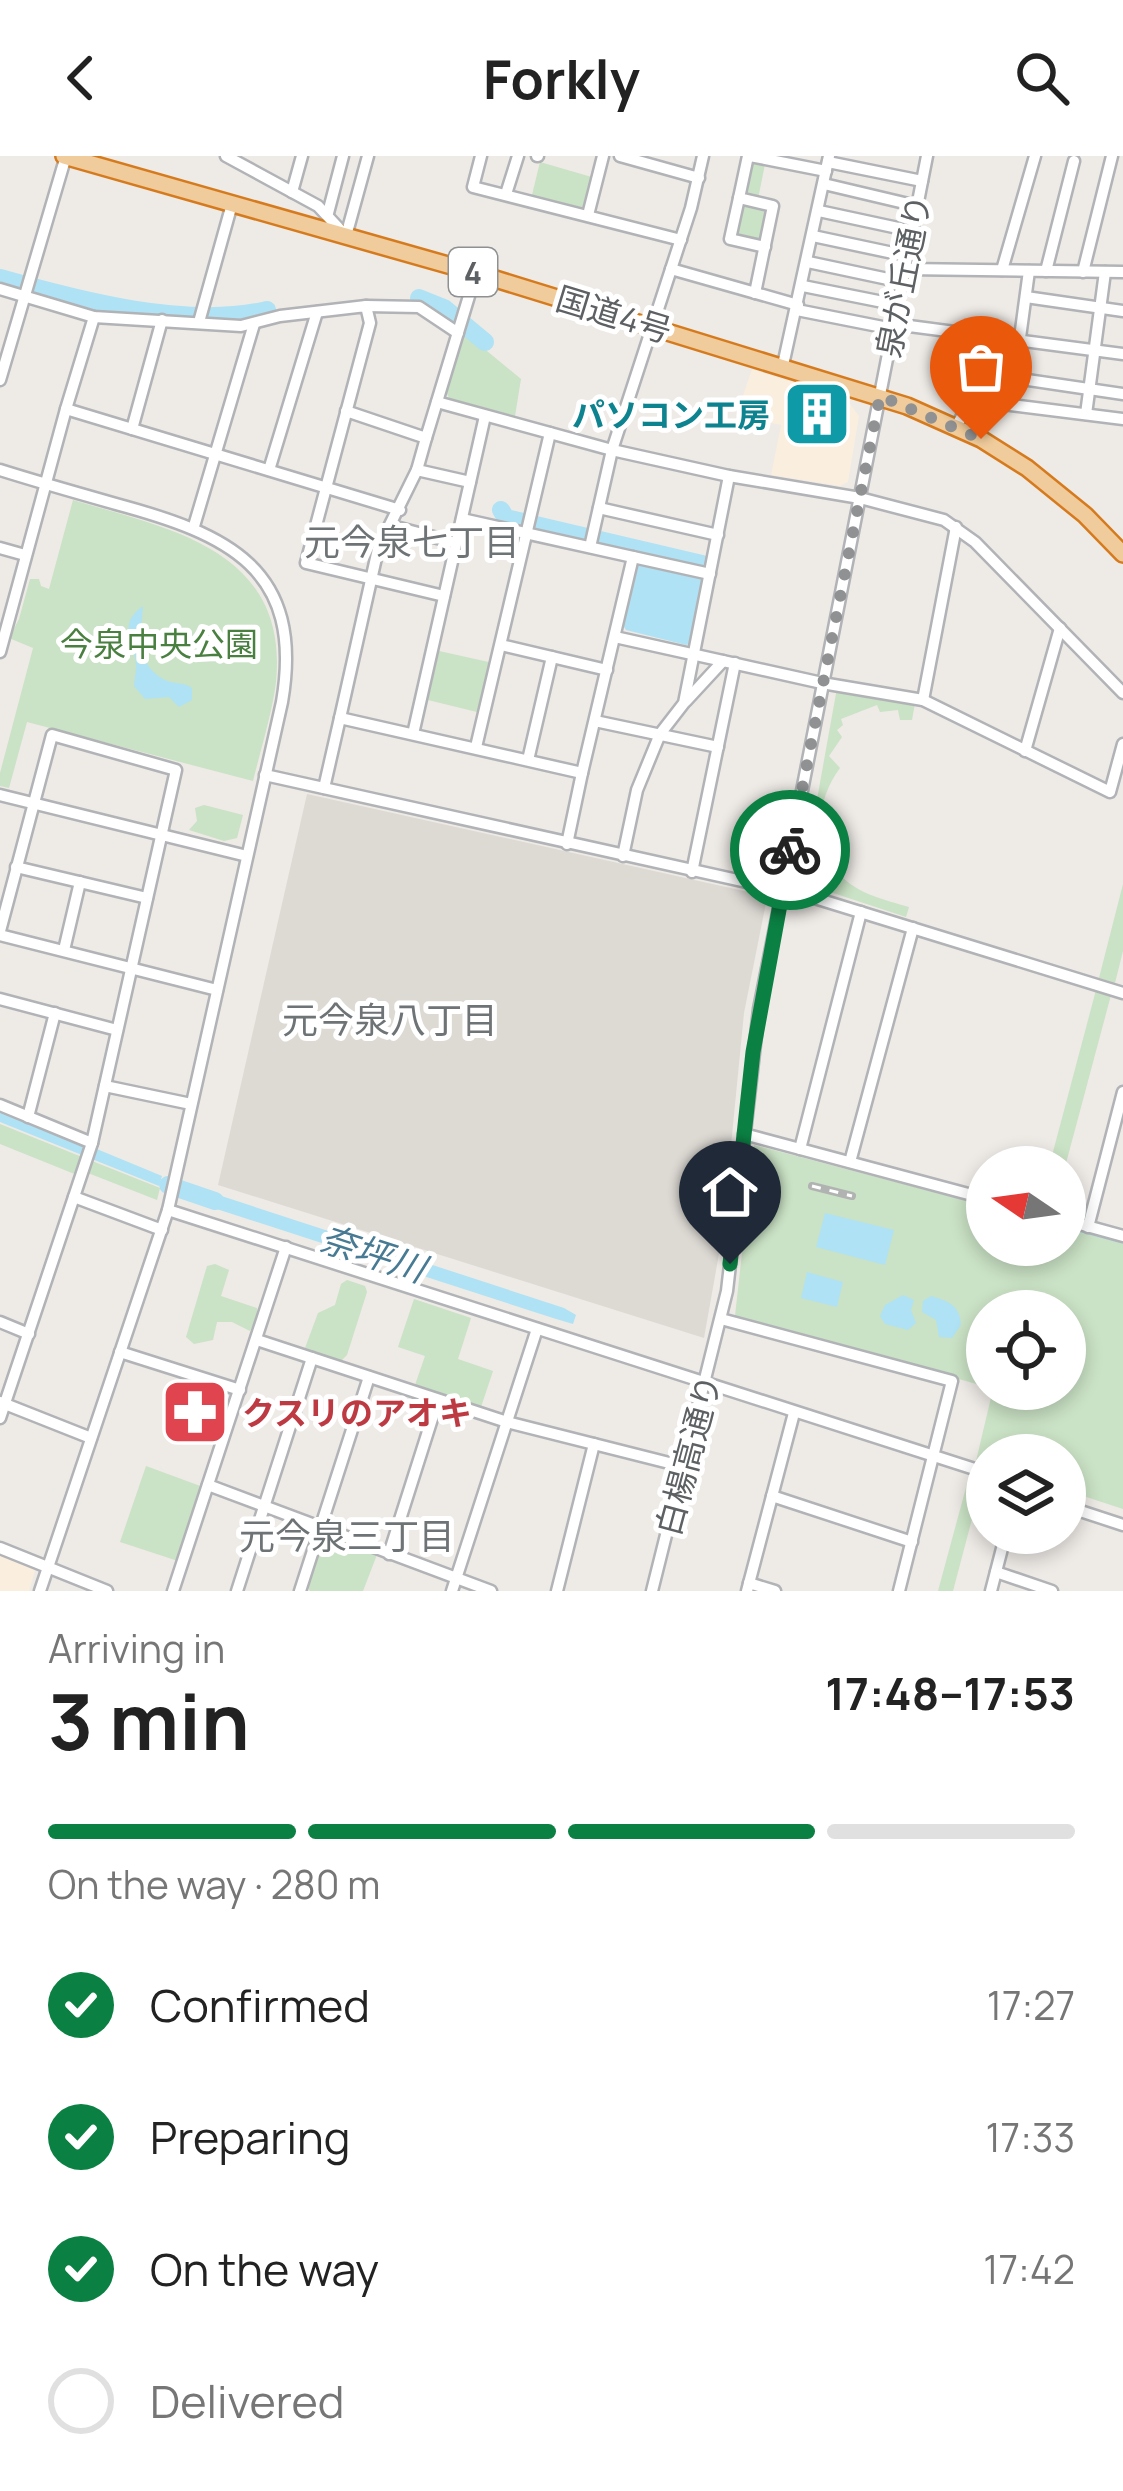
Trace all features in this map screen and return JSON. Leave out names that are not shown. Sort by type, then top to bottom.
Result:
[{"type":"highway","name":"国道4号","points":[[65,156],[476,273],[880,396],[956,427],[1045,482],[1123,554]]},
{"type":"street","points":[[0,380],[65,156]]},
{"type":"street","points":[[226,156],[328,213],[346,236]]},
{"type":"street","points":[[292,192],[302,156]]},
{"type":"street","points":[[328,213],[343,156]]},
{"type":"street","points":[[346,236],[368,156]]},
{"type":"street","points":[[481,156],[473,188],[681,240]]},
{"type":"street","points":[[506,194],[518,156]]},
{"type":"street","points":[[589,215],[603,156]]},
{"type":"street","points":[[620,156],[699,178]]},
{"type":"street","points":[[590,547],[612,450],[704,156]]},
{"type":"street","points":[[765,248],[730,239],[749,156],[922,182]]},
{"type":"street","points":[[1002,270],[1035,156]]},
{"type":"street","name":"泉が丘通り","points":[[880,396],[924,157]]},
{"type":"street","points":[[1083,272],[1106,160]]},
{"type":"street","points":[[1046,271],[1074,161]]},
{"type":"street","points":[[827,168],[917,206]]},
{"type":"street","points":[[783,365],[827,168]]},
{"type":"street","points":[[739,198],[773,206],[755,293]]},
{"type":"street","points":[[199,322],[232,204]]},
{"type":"street","points":[[819,211],[912,231]]},
{"type":"street","points":[[813,236],[905,269]]},
{"type":"street","points":[[808,262],[905,269],[1123,272]]},
{"type":"street","points":[[671,269],[798,308],[894,327],[1123,354]]},
{"type":"street","points":[[1011,404],[1029,271]]},
{"type":"street","points":[[1086,414],[1105,272]]},
{"type":"street","points":[[324,788],[378,549],[418,470],[476,273]]},
{"type":"street","points":[[803,286],[898,305]]},
{"type":"street","points":[[0,289],[94,316],[199,322],[254,324],[366,306],[419,307],[458,333]]},
{"type":"street","points":[[1026,297],[1123,311]]},
{"type":"street","points":[[366,306],[370,322],[306,563],[444,596]]},
{"type":"street","points":[[269,470],[317,312]]},
{"type":"street","points":[[0,652],[94,316]]},
{"type":"street","points":[[132,429],[162,320]]},
{"type":"street","points":[[194,526],[254,324]]},
{"type":"street","points":[[1015,378],[1123,394]]},
{"type":"street","name":"白楊高通り","points":[[652,1591],[721,1319],[760,1009],[880,396]]},
{"type":"street","points":[[956,427],[971,400],[1123,419]]},
{"type":"street","points":[[437,402],[612,450],[860,498],[944,520],[1123,693]]},
{"type":"street","points":[[66,409],[400,510]]},
{"type":"street","points":[[346,411],[426,438]]},
{"type":"street","points":[[412,734],[485,416]]},
{"type":"street","points":[[476,747],[550,433]]},
{"type":"street","points":[[0,470],[194,526],[226,543],[249,563],[278,605],[286,645],[286,678],[168,1210],[40,1591]]},
{"type":"street","points":[[418,470],[470,482]]},
{"type":"street","points":[[684,703],[730,476]]},
{"type":"street","points":[[599,508],[718,535]]},
{"type":"street","points":[[462,519],[710,574]]},
{"type":"street","points":[[392,526],[456,543]]},
{"type":"street","points":[[922,700],[956,527]]},
{"type":"street","points":[[0,548],[26,555]]},
{"type":"street","points":[[567,844],[633,557]]},
{"type":"street","points":[[1025,751],[1060,628]]},
{"type":"street","points":[[615,637],[922,700],[1111,792],[1123,744]]},
{"type":"street","points":[[501,645],[607,670]]},
{"type":"street","points":[[528,760],[553,657]]},
{"type":"street","points":[[623,856],[637,790],[660,734],[684,703],[729,662]]},
{"type":"street","points":[[692,872],[718,747],[729,662]]},
{"type":"street","points":[[340,718],[582,773]]},
{"type":"street","points":[[595,721],[718,747]]},
{"type":"street","points":[[0,1418],[89,1151],[105,1086],[131,967],[176,770],[52,734],[0,933],[131,967],[217,990]]},
{"type":"street","points":[[265,775],[782,890],[1123,993]]},
{"type":"street","points":[[0,795],[247,856]]},
{"type":"street","points":[[16,867],[147,898]]},
{"type":"street","points":[[64,950],[80,882]]},
{"type":"street","points":[[800,1148],[861,912]]},
{"type":"street","points":[[850,1162],[913,928]]},
{"type":"street","points":[[0,999],[117,1030]]},
{"type":"street","points":[[28,1117],[55,1013]]},
{"type":"street","points":[[105,1086],[191,1104]]},
{"type":"street","points":[[1123,1092],[1119,1124],[1088,1227],[1123,1236]]},
{"type":"street","points":[[0,1105],[89,1151]]},
{"type":"street","points":[[744,1133],[966,1193]]},
{"type":"street","points":[[74,1197],[161,1230]]},
{"type":"street","points":[[168,1210],[794,1413],[805,1412],[966,1469]]},
{"type":"street","points":[[173,1591],[286,1247]]},
{"type":"street","points":[[721,1319],[952,1381],[899,1591]]},
{"type":"street","points":[[0,1322],[29,1334]]},
{"type":"street","points":[[454,1585],[536,1329]]},
{"type":"street","points":[[257,1340],[507,1422],[685,1467]]},
{"type":"street","points":[[120,1352],[240,1390]]},
{"type":"street","points":[[237,1591],[312,1358]]},
{"type":"street","points":[[300,1591],[369,1377]]},
{"type":"street","points":[[389,1554],[438,1400]]},
{"type":"street","points":[[2,1403],[92,1438]]},
{"type":"street","points":[[775,1591],[748,1587],[794,1413]]},
{"type":"street","points":[[557,1591],[595,1444]]},
{"type":"street","points":[[208,1485],[389,1554],[454,1585],[491,1591]]},
{"type":"street","points":[[772,1496],[912,1542]]},
{"type":"street","points":[[1086,1509],[1123,1521]]},
{"type":"street","points":[[0,1549],[107,1591]]},
{"type":"street","points":[[991,1591],[1001,1554]]},
{"type":"street","points":[[996,1572],[1052,1591]]},
{"type":"shaded area","points":[[752,369],[847,400],[859,416],[848,482],[840,486],[771,475],[781,425],[736,416]]},
{"type":"shaded area","points":[[307,794],[762,895],[766,903],[744,1013],[722,1237],[704,1338],[218,1185]]},
{"type":"shaded area","points":[[0,1553],[35,1571],[29,1591],[0,1591]]},
{"type":"green space","points":[[749,161],[765,164],[757,204],[771,208],[763,244],[733,237]]},
{"type":"green space","points":[[540,162],[595,178],[584,208],[532,195]]},
{"type":"green space","points":[[464,332],[521,379],[515,416],[449,398],[446,392]]},
{"type":"green space","name":"今泉中央公園","points":[[73,500],[183,535],[215,552],[243,574],[263,602],[275,637],[276,682],[253,781],[27,722],[9,788],[0,786],[33,648],[9,638],[30,579],[39,579],[49,589]]},
{"type":"green space","points":[[439,651],[493,663],[481,713],[428,700]]},
{"type":"green space","points":[[837,688],[915,703],[912,720],[900,720],[898,710],[880,712],[877,705],[841,719],[843,725],[837,730],[842,737],[829,756],[840,768],[826,793],[820,822],[825,850],[840,875],[863,892],[909,907],[906,917],[815,887],[818,870],[804,872]]},
{"type":"green space","points":[[204,805],[243,815],[237,838],[224,841],[189,830],[197,821],[195,808]]},
{"type":"green space","points":[[1123,884],[1123,951],[1115,983],[1099,978]]},
{"type":"green space","points":[[1096,990],[1111,995],[1071,1146],[1055,1146]]},
{"type":"green space","points":[[0,1124],[82,1157],[77,1175],[0,1144]]},
{"type":"green space","points":[[754,1145],[966,1201],[966,1266],[1086,1266],[1086,1232],[1123,1242],[1123,1509],[1086,1497],[1086,1434],[982,1434],[988,1410],[1086,1410],[1086,1290],[966,1290],[966,1381],[735,1316]]},
{"type":"green space","points":[[92,1161],[160,1188],[157,1200],[88,1173]]},
{"type":"green space","points":[[207,1266],[229,1270],[221,1296],[257,1308],[258,1315],[250,1331],[232,1322],[217,1322],[213,1340],[194,1344],[186,1337]]},
{"type":"green space","points":[[347,1280],[365,1286],[367,1292],[341,1361],[305,1348],[318,1313],[335,1305],[341,1284]]},
{"type":"green space","points":[[414,1299],[471,1318],[458,1359],[493,1371],[481,1407],[415,1385],[425,1356],[398,1347]]},
{"type":"green space","points":[[146,1466],[203,1487],[178,1561],[120,1542]]},
{"type":"green space","points":[[966,1487],[966,1542],[953,1591],[938,1591]]},
{"type":"green space","points":[[328,1534],[378,1552],[363,1591],[310,1591],[307,1586]]},
{"type":"water","points":[[641,562],[699,576],[704,582],[693,643],[626,630],[622,624],[635,567]]},
{"type":"water","points":[[143,606],[141,646],[147,664],[163,679],[192,688],[192,700],[179,707],[169,697],[145,699],[134,686],[136,665],[129,627]]},
{"type":"water","points":[[0,1109],[162,1176],[159,1186],[0,1122]]},
{"type":"water","points":[[197,1188],[564,1308],[576,1315],[573,1324],[195,1202]]},
{"type":"water","points":[[825,1213],[894,1230],[885,1265],[816,1247]]},
{"type":"water","points":[[807,1272],[843,1282],[837,1307],[801,1298]]},
{"type":"water","points":[[903,1295],[914,1300],[911,1310],[916,1323],[908,1330],[885,1324],[880,1316],[885,1305]]},
{"type":"water","points":[[931,1296],[956,1308],[961,1325],[952,1338],[939,1337],[936,1320],[922,1312],[923,1301]]},
{"type":"waterway","points":[[0,278],[97,303],[167,314],[235,315],[267,310]]},
{"type":"waterway","points":[[419,298],[444,308],[485,342]]},
{"type":"waterway","points":[[501,510],[506,518],[702,564]]},
{"type":"waterway","name":"奈坪川","points":[[168,1185],[215,1201]]},
{"type":"waterway","points":[[1086,1232],[1123,1242]]},
{"type":"railway","points":[[812,1186],[852,1196]]},
{"type":"way so far","points":[[790,850],[880,396],[981,439]]},
{"type":"place","name":"パソコン工房","points":[[817,414]]},
{"type":"place","name":"クスリのアオキ","points":[[195,1412]]},
{"type":"district","name":"元今泉七丁目","points":[[412,541]]},
{"type":"district","name":"元今泉八丁目","points":[[390,1019]]},
{"type":"district","name":"元今泉三丁目","points":[[347,1535]]},
{"type":"route","points":[[730,1264],[753,1052],[790,850]]}]
